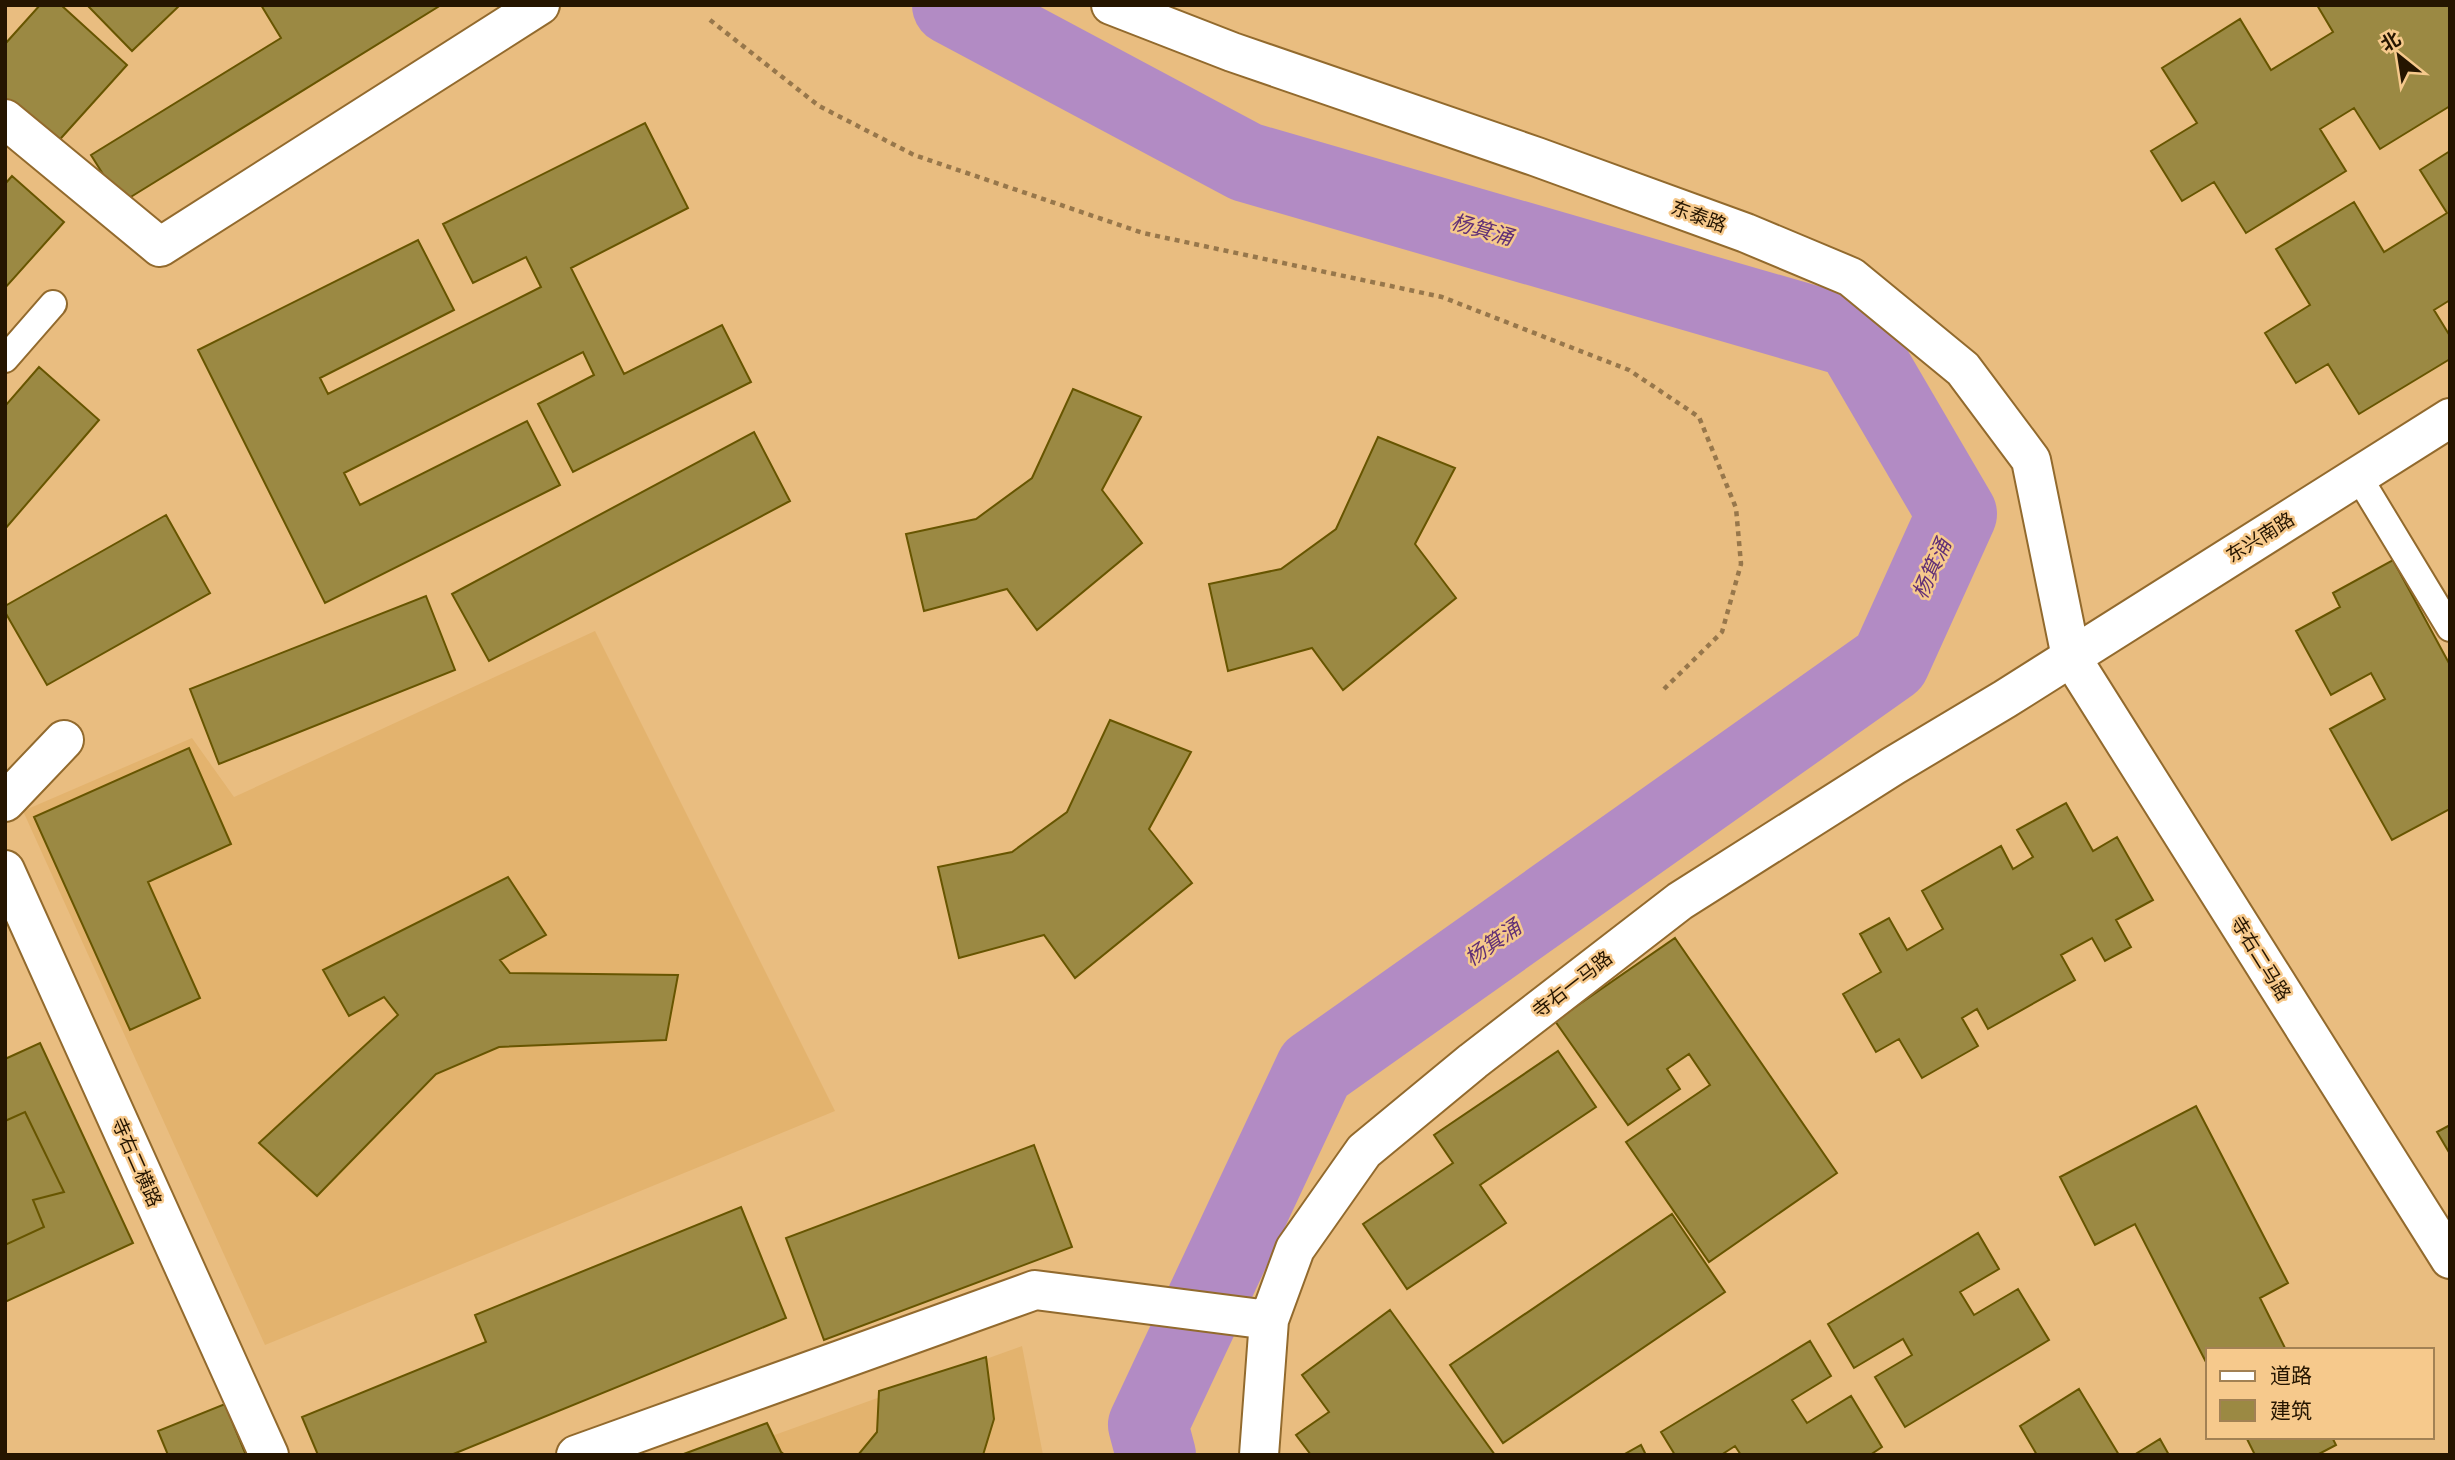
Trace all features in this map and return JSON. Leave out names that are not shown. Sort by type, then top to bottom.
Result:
[{"type":"street","points":[[5,119],[160,247],[540,5]]},
{"type":"street","name":"东泰路","points":[[1111,5],[1232,52],[1537,157],[1746,233],[1851,277],[1963,369],[2031,460],[2071,657]]},
{"type":"street","name":"东兴南路","points":[[2071,657],[2450,418]]},
{"type":"street","name":"寺右二马路","points":[[2071,657],[2450,1259]]},
{"type":"street","name":"寺右一马路","points":[[1259,1455],[1269,1320],[1295,1250],[1364,1151],[1473,1061],[1679,901],[2071,657]]},
{"type":"street","points":[[5,802],[64,740]]},
{"type":"street","name":"寺右二横路","points":[[5,870],[270,1455]]},
{"type":"street","points":[[576,1455],[1035,1290],[1269,1320]]},
{"type":"lane","points":[[5,359],[53,304]]},
{"type":"lane","points":[[2358,476],[2450,628]]},
{"type":"path","points":[[710,20],[819,106],[914,155],[1143,233],[1442,297],[1629,370],[1699,417],[1736,508],[1741,564],[1721,632],[1664,689]]},
{"type":"shaded area","points":[[595,631],[835,1111],[265,1345],[23,811],[192,738],[234,797]]},
{"type":"shaded area","points":[[1022,1346],[1043,1455],[719,1455]]},
{"type":"building","points":[[40,5],[61,5],[127,65],[53,147],[5,105],[5,44]]},
{"type":"building","points":[[87,5],[180,5],[132,51]]},
{"type":"building","points":[[261,5],[441,5],[121,203],[91,155],[281,38]]},
{"type":"building","points":[[2317,5],[2450,5],[2450,106],[2380,149],[2354,108],[2320,129],[2346,171],[2246,233],[2214,182],[2182,201],[2151,151],[2197,123],[2162,68],[2240,19],[2271,70],[2333,32]]},
{"type":"building","points":[[645,123],[688,208],[571,268],[624,374],[722,325],[751,382],[573,472],[538,404],[594,375],[583,352],[344,473],[360,505],[527,421],[560,485],[325,603],[198,350],[418,240],[454,310],[320,378],[328,394],[541,287],[526,257],[473,283],[443,224]]},
{"type":"building","points":[[2450,151],[2450,300],[2434,310],[2450,336],[2450,359],[2359,414],[2328,364],[2296,383],[2265,333],[2310,305],[2276,249],[2354,202],[2384,252],[2447,213],[2420,170]]},
{"type":"building","points":[[12,176],[64,222],[5,288],[5,184]]},
{"type":"building","points":[[39,367],[99,420],[5,529],[5,406]]},
{"type":"building","points":[[1073,389],[1141,417],[1102,490],[1142,543],[1037,630],[1007,589],[924,611],[906,534],[976,519],[1032,478]]},
{"type":"building","points":[[754,432],[790,501],[489,661],[452,594]]},
{"type":"building","points":[[1378,437],[1455,468],[1415,544],[1456,598],[1343,690],[1312,648],[1228,671],[1209,584],[1281,569],[1336,529]]},
{"type":"building","points":[[166,515],[210,593],[47,685],[5,612],[5,606]]},
{"type":"building","points":[[2393,560],[2450,665],[2450,809],[2392,840],[2330,729],[2385,699],[2371,673],[2331,695],[2296,631],[2340,607],[2333,593]]},
{"type":"building","points":[[426,596],[455,670],[219,764],[190,689]]},
{"type":"building","points":[[1110,720],[1191,752],[1149,829],[1192,883],[1075,978],[1044,935],[959,958],[938,867],[1012,852],[1067,812]]},
{"type":"building","points":[[189,748],[231,844],[148,882],[200,998],[130,1030],[34,817]]},
{"type":"building","points":[[2066,803],[2093,851],[2117,837],[2153,900],[2116,920],[2131,947],[2105,961],[2092,938],[2061,955],[2075,980],[1988,1029],[1977,1009],[1962,1018],[1978,1046],[1922,1078],[1899,1039],[1876,1052],[1843,994],[1881,972],[1860,934],[1889,918],[1907,950],[1943,929],[1922,891],[2001,846],[2013,869],[2033,857],[2017,830]]},
{"type":"building","points":[[508,877],[546,935],[500,960],[510,973],[678,975],[666,1040],[499,1047],[436,1074],[317,1196],[259,1143],[398,1015],[384,997],[349,1016],[323,970]]},
{"type":"building","points":[[1675,938],[1837,1173],[1709,1262],[1626,1142],[1710,1085],[1689,1054],[1667,1069],[1680,1089],[1628,1125],[1555,1021]]},
{"type":"building","points":[[40,1043],[133,1243],[5,1302],[5,1059]]},
{"type":"building","points":[[1558,1051],[1596,1107],[1480,1185],[1506,1223],[1407,1289],[1363,1224],[1453,1163],[1434,1135]]},
{"type":"building","points":[[2196,1106],[2288,1283],[2260,1298],[2285,1348],[2206,1348],[2206,1362],[2135,1224],[2095,1245],[2060,1177]]},
{"type":"building","points":[[25,1112],[64,1192],[33,1200],[44,1227],[5,1245],[5,1121]]},
{"type":"building","points":[[2450,1125],[2450,1154],[2437,1132]]},
{"type":"building","points":[[1034,1145],[1072,1247],[824,1340],[786,1238]]},
{"type":"building","points":[[741,1207],[786,1318],[451,1455],[318,1455],[302,1417],[486,1342],[475,1315]]},
{"type":"building","points":[[1672,1214],[1725,1292],[1503,1443],[1450,1365]]},
{"type":"building","points":[[1978,1233],[1999,1269],[1960,1292],[1974,1315],[2018,1289],[2049,1340],[1905,1427],[1875,1377],[1912,1355],[1903,1339],[1854,1368],[1828,1324]]},
{"type":"building","points":[[1390,1310],[1495,1455],[1311,1455],[1296,1435],[1329,1412],[1302,1375]]},
{"type":"building","points":[[1810,1341],[1831,1376],[1792,1400],[1807,1423],[1851,1396],[1882,1447],[1870,1455],[1741,1455],[1735,1446],[1721,1455],[1675,1455],[1661,1432]]},
{"type":"building","points":[[986,1357],[994,1419],[983,1455],[858,1455],[877,1432],[879,1391]]},
{"type":"building","points":[[2079,1389],[2119,1455],[2037,1455],[2020,1426]]},
{"type":"building","points":[[225,1404],[246,1455],[168,1455],[158,1431]]},
{"type":"building","points":[[767,1423],[785,1455],[681,1455]]},
{"type":"building","points":[[2160,1439],[2169,1455],[2134,1455]]},
{"type":"building","points":[[2247,1439],[2333,1439],[2336,1445],[2317,1455],[2255,1455]]},
{"type":"building","points":[[1641,1445],[1646,1455],[1623,1455]]},
{"type":"waterway","name":"杨箕涌","points":[[952,5],[1246,162],[1854,338],[1957,514],[1890,662],[1315,1069],[1148,1425],[1156,1455]]}]
